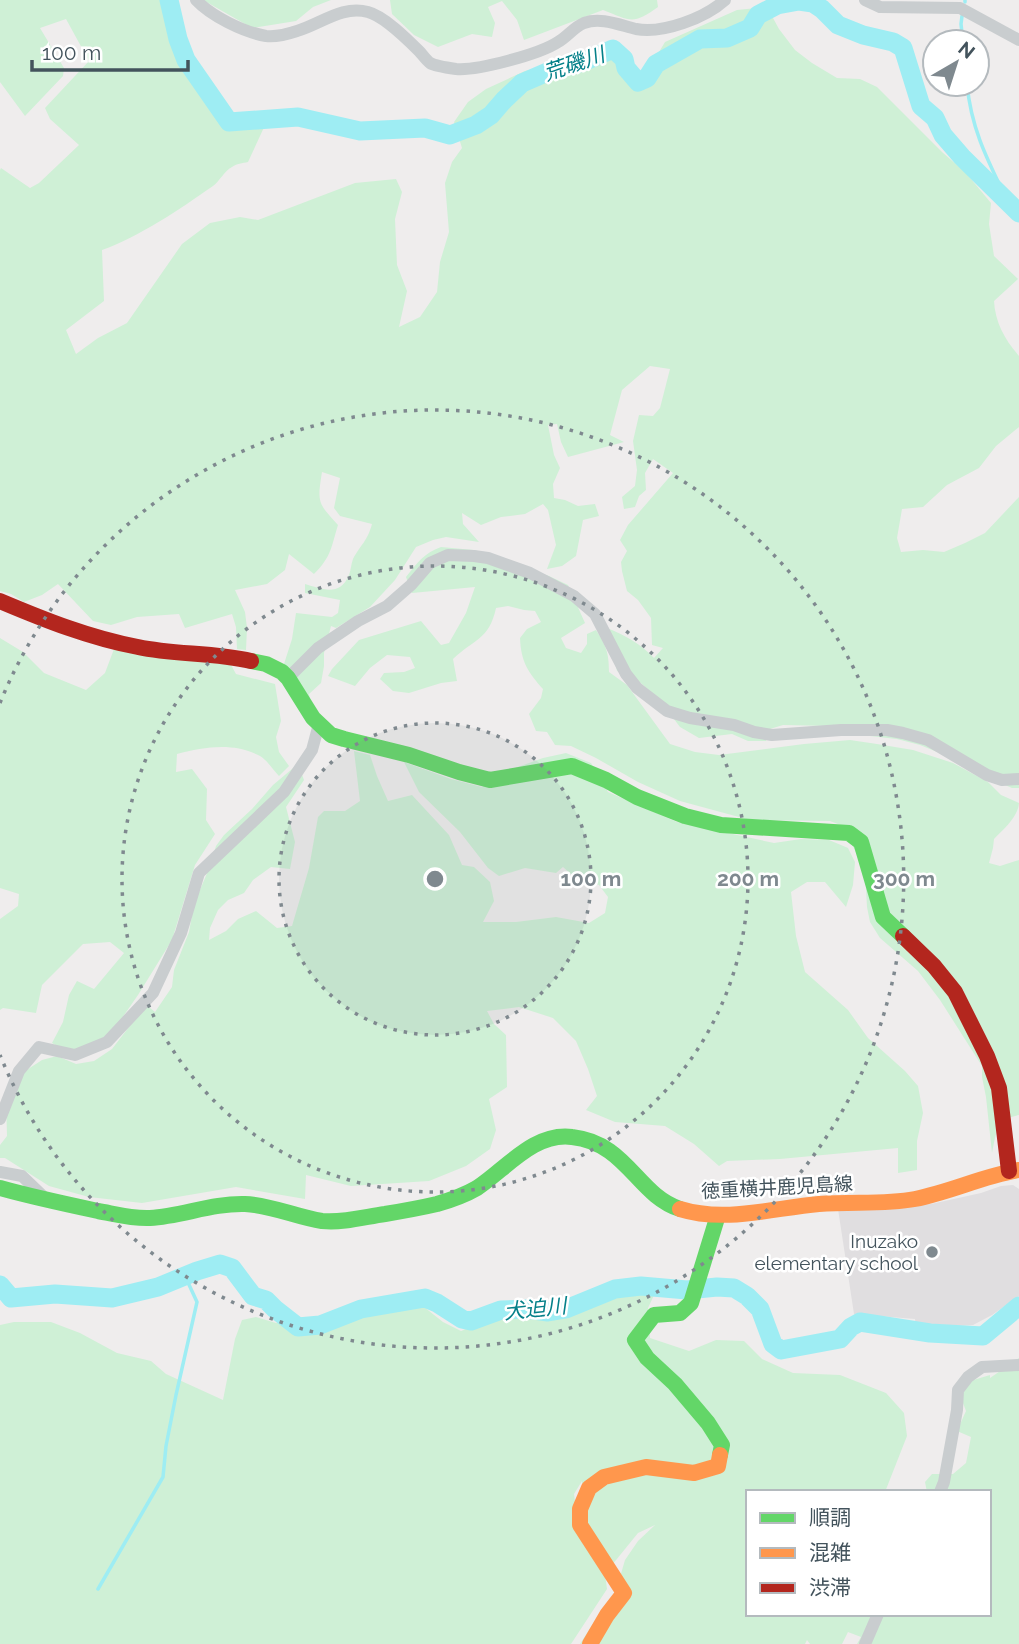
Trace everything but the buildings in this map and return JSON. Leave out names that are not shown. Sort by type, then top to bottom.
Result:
[{"type":"street","points":[[195,0],[224,21],[268,36],[299,31],[340,12],[369,12],[404,37],[430,62],[455,69],[475,69],[526,54],[557,43],[581,24],[595,21],[639,29],[668,28],[692,20],[725,0]]},
{"type":"street","points":[[865,0],[880,7],[960,8],[1019,40]]},
{"type":"street","points":[[288,678],[318,649],[358,621],[387,606],[411,585],[430,563],[448,555],[474,555],[530,573],[574,596],[594,614],[631,681],[667,711],[772,735],[841,730],[887,730],[903,733],[928,740],[987,775],[1002,780],[1019,779]]},
{"type":"street","points":[[0,601],[96,638],[141,648],[244,659],[266,664],[288,678],[313,718],[331,734],[459,772],[490,780],[572,766],[637,797],[721,825],[849,833],[855,836],[861,842],[867,857],[883,917],[934,967],[955,992],[988,1056],[999,1088],[1014,1171]]},
{"type":"street","points":[[0,1119],[19,1071],[39,1047],[75,1055],[107,1042],[153,993],[181,933],[199,873],[284,792],[312,750],[319,724]]},
{"type":"street","name":"徳重横井鹿児島線","points":[[0,1188],[113,1214],[145,1218],[167,1217],[218,1206],[254,1205],[272,1207],[310,1219],[335,1222],[442,1203],[471,1190],[534,1146],[555,1137],[569,1136],[591,1139],[602,1144],[624,1161],[654,1193],[672,1206],[691,1213],[718,1214],[821,1203],[881,1203],[915,1199],[1014,1171]]},
{"type":"street","points":[[0,1172],[22,1176],[47,1200]]},
{"type":"street","points":[[590,1644],[624,1592],[580,1525],[580,1509],[589,1488],[604,1477],[646,1467],[694,1473],[718,1466],[722,1445],[708,1423],[675,1384],[647,1359],[635,1340],[654,1315],[680,1313],[691,1303],[718,1214]]},
{"type":"street","points":[[941,1490],[957,1409],[958,1390],[968,1377],[982,1367],[1019,1365]]},
{"type":"street","points":[[865,1644],[877,1616]]},
{"type":"shaded area","name":"Inuzako elementary school","points":[[1013,1185],[1019,1189],[1019,1296],[973,1325],[916,1328],[915,1319],[854,1314],[838,1209],[931,1204]]},
{"type":"green space","points":[[0,0],[162,0],[168,36],[189,58],[195,85],[207,94],[220,117],[242,116],[266,123],[248,162],[229,169],[213,186],[159,222],[102,250],[104,301],[66,330],[76,354],[98,338],[127,323],[182,244],[210,223],[240,217],[258,220],[355,183],[396,179],[402,192],[395,219],[397,265],[407,291],[399,327],[420,317],[437,292],[440,262],[449,232],[445,183],[452,162],[462,148],[454,122],[468,102],[486,89],[579,51],[607,50],[621,72],[633,76],[653,62],[665,42],[737,10],[767,7],[795,50],[812,63],[837,78],[860,79],[877,87],[966,173],[991,203],[989,224],[994,256],[1018,279],[994,301],[1002,330],[1019,356],[1019,427],[996,446],[979,468],[947,485],[923,507],[902,509],[897,538],[901,552],[944,552],[985,533],[1019,497],[1019,788],[998,782],[920,745],[861,735],[830,726],[783,725],[770,729],[766,741],[748,741],[732,734],[699,738],[680,727],[658,698],[636,679],[617,671],[607,628],[632,640],[654,658],[663,648],[652,645],[651,618],[638,600],[627,591],[621,562],[627,551],[620,540],[628,525],[673,473],[653,459],[645,473],[646,490],[639,496],[635,507],[624,509],[622,497],[635,486],[637,470],[633,441],[639,415],[653,416],[660,408],[670,369],[650,366],[622,390],[610,435],[624,442],[568,457],[557,424],[548,425],[554,455],[560,468],[553,484],[554,498],[578,506],[595,504],[599,516],[583,520],[576,556],[562,566],[547,569],[556,545],[548,510],[543,504],[525,514],[501,517],[481,525],[462,513],[463,524],[479,542],[446,537],[416,547],[395,580],[370,607],[336,628],[331,626],[324,653],[321,683],[309,694],[311,703],[283,667],[292,639],[296,613],[332,617],[338,613],[340,600],[305,593],[305,584],[330,590],[341,586],[349,575],[353,559],[372,524],[340,516],[334,508],[340,478],[322,472],[321,502],[338,525],[328,556],[320,568],[314,574],[289,554],[285,570],[267,584],[235,590],[245,612],[246,650],[237,649],[236,627],[232,614],[185,628],[179,614],[137,617],[111,625],[93,621],[58,584],[42,595],[24,602],[0,591],[0,170],[1,168],[30,188],[39,183],[79,145],[50,119],[45,108],[89,61],[66,19],[40,28],[64,68],[63,76],[25,116],[0,82]]},
{"type":"green space","points":[[203,0],[331,0],[313,7],[296,21],[252,28]]},
{"type":"green space","points":[[390,0],[657,0],[658,7],[637,19],[620,17],[603,10],[524,40],[517,20],[502,1],[488,7],[495,23],[492,37],[472,34],[438,47],[414,35],[392,14]]},
{"type":"green space","points":[[441,547],[474,550],[568,585],[585,623],[561,638],[566,648],[581,653],[587,644],[587,634],[596,630],[606,650],[609,672],[627,685],[670,744],[695,752],[719,755],[850,740],[913,750],[953,763],[988,782],[1001,795],[1019,803],[1013,818],[994,839],[989,863],[1000,866],[1019,860],[1019,1115],[1006,1120],[998,1128],[992,1153],[982,1066],[918,971],[880,938],[870,922],[865,871],[843,826],[830,821],[750,820],[680,801],[571,746],[555,745],[547,732],[536,731],[529,714],[541,698],[543,689],[526,666],[520,638],[527,629],[541,622],[535,611],[508,606],[496,608],[485,633],[453,659],[457,681],[409,693],[393,691],[380,679],[384,673],[404,672],[415,668],[410,657],[387,655],[370,668],[355,686],[328,676],[359,640],[421,621],[441,645],[449,643],[466,613],[475,587],[412,593],[406,577],[425,555]]},
{"type":"green space","points":[[0,638],[23,652],[44,673],[86,690],[105,673],[114,649],[230,663],[236,674],[275,684],[281,721],[276,737],[279,752],[289,766],[279,776],[263,758],[240,749],[208,748],[177,754],[176,772],[192,769],[207,789],[206,820],[215,834],[195,865],[172,940],[113,1031],[86,1049],[64,1050],[52,1043],[63,1022],[69,995],[77,981],[94,989],[124,953],[110,942],[83,944],[42,985],[36,1013],[3,1008],[0,1010],[0,919],[18,906],[19,894],[0,888]]},
{"type":"green space","points":[[354,751],[370,755],[388,801],[412,795],[449,835],[462,865],[474,867],[490,882],[494,901],[483,922],[516,922],[556,917],[589,923],[605,913],[608,897],[599,885],[572,875],[563,867],[556,873],[525,868],[499,876],[488,868],[460,832],[419,792],[404,762],[482,787],[515,768],[566,753],[591,763],[608,792],[677,822],[774,843],[801,839],[829,840],[848,848],[855,862],[853,885],[846,907],[825,882],[807,882],[791,892],[796,936],[805,972],[848,1010],[868,1038],[918,1086],[923,1113],[917,1141],[917,1170],[898,1173],[898,1148],[727,1161],[719,1166],[694,1144],[665,1126],[615,1122],[586,1110],[597,1096],[576,1041],[553,1018],[519,1007],[487,1011],[494,1024],[506,1035],[507,1087],[489,1099],[496,1130],[490,1149],[466,1166],[429,1181],[351,1186],[306,1175],[305,1199],[236,1187],[142,1203],[89,1197],[49,1186],[5,1158],[0,1158],[0,1145],[7,1136],[6,1099],[22,1073],[42,1060],[57,1056],[76,1064],[94,1061],[112,1049],[144,1003],[155,1012],[172,987],[174,970],[189,932],[194,904],[216,846],[273,785],[298,764],[304,780],[286,807],[295,842],[290,869],[271,867],[253,880],[244,893],[228,900],[218,910],[210,928],[209,940],[226,931],[238,919],[256,911],[277,928],[292,926],[309,868],[318,817],[324,811],[345,811],[360,801]]},
{"type":"green space","points":[[655,1293],[648,1308],[650,1338],[689,1351],[716,1340],[744,1341],[762,1359],[793,1373],[840,1375],[886,1393],[904,1413],[907,1436],[886,1490],[746,1490],[746,1616],[991,1616],[991,1490],[927,1490],[925,1482],[932,1474],[953,1474],[966,1463],[971,1437],[957,1431],[966,1411],[960,1395],[970,1381],[990,1375],[990,1378],[1019,1358],[1019,1644],[857,1644],[861,1637],[848,1632],[842,1644],[810,1644],[807,1640],[805,1644],[580,1644],[615,1594],[625,1560],[638,1541],[655,1525],[638,1533],[612,1565],[593,1547],[582,1503],[582,1481],[574,1494],[576,1509],[605,1574],[607,1589],[571,1644],[0,1644],[0,1325],[14,1322],[51,1322],[80,1333],[117,1353],[151,1361],[166,1374],[223,1400],[235,1339],[242,1320],[256,1317],[276,1323],[370,1314],[408,1306],[424,1307],[443,1322],[461,1331],[486,1321],[507,1317],[547,1319],[612,1296]]},
{"type":"waterway","name":"荒磯川","points":[[169,0],[186,60],[229,122],[298,117],[360,131],[425,128],[450,135],[476,125],[491,115],[522,83],[552,70],[583,62],[613,49],[624,59],[626,68],[638,82],[647,78],[656,64],[700,39],[727,38],[750,28],[758,15],[777,5],[799,1],[813,3],[838,25],[863,35],[893,42],[903,48],[921,106],[935,118],[943,135],[962,157],[1019,213]]},
{"type":"waterway","points":[[961,28],[962,16]]},
{"type":"waterway","points":[[969,98],[986,156],[1006,198]]},
{"type":"waterway","name":"犬迫川","points":[[0,1285],[11,1298],[55,1294],[112,1298],[158,1287],[220,1264],[232,1268],[253,1296],[266,1300],[298,1327],[320,1325],[361,1309],[425,1298],[462,1319],[471,1321],[501,1310],[548,1312],[566,1309],[615,1289],[641,1286],[687,1290],[734,1288],[760,1309],[773,1344],[781,1350],[840,1339],[860,1322],[930,1333],[983,1336],[1019,1306]]},
{"type":"waterway","points":[[98,1589],[163,1477],[166,1446],[197,1302],[185,1276]]},
{"type":"traffic: fast","points":[[251,661],[266,664],[282,672],[313,718],[331,735],[344,739],[409,755],[490,780],[572,766],[637,797],[685,816],[721,825],[849,833],[861,842],[883,917],[903,936]]},
{"type":"traffic: fast","points":[[0,1188],[137,1218],[162,1217],[221,1205],[245,1204],[322,1221],[338,1221],[418,1208],[453,1199],[477,1188],[533,1146],[545,1140],[572,1137],[591,1141],[606,1149],[653,1193],[680,1209]]},
{"type":"traffic: fast","points":[[718,1215],[691,1303],[680,1313],[654,1315],[635,1340],[647,1358],[675,1384],[708,1423],[722,1445],[720,1455]]},
{"type":"traffic: slow","points":[[680,1209],[732,1215],[819,1204],[903,1201],[1019,1170]]},
{"type":"traffic: slow","points":[[590,1644],[624,1593],[580,1525],[580,1509],[589,1488],[604,1477],[646,1467],[694,1473],[718,1466],[720,1455]]},
{"type":"traffic: jam","points":[[0,601],[103,639],[152,650],[251,661]]},
{"type":"traffic: jam","points":[[903,936],[934,966],[955,992],[987,1056],[999,1088],[1009,1171]]},
{"type":"place","name":"Inuzako elementary school","points":[[932,1252]]}]
